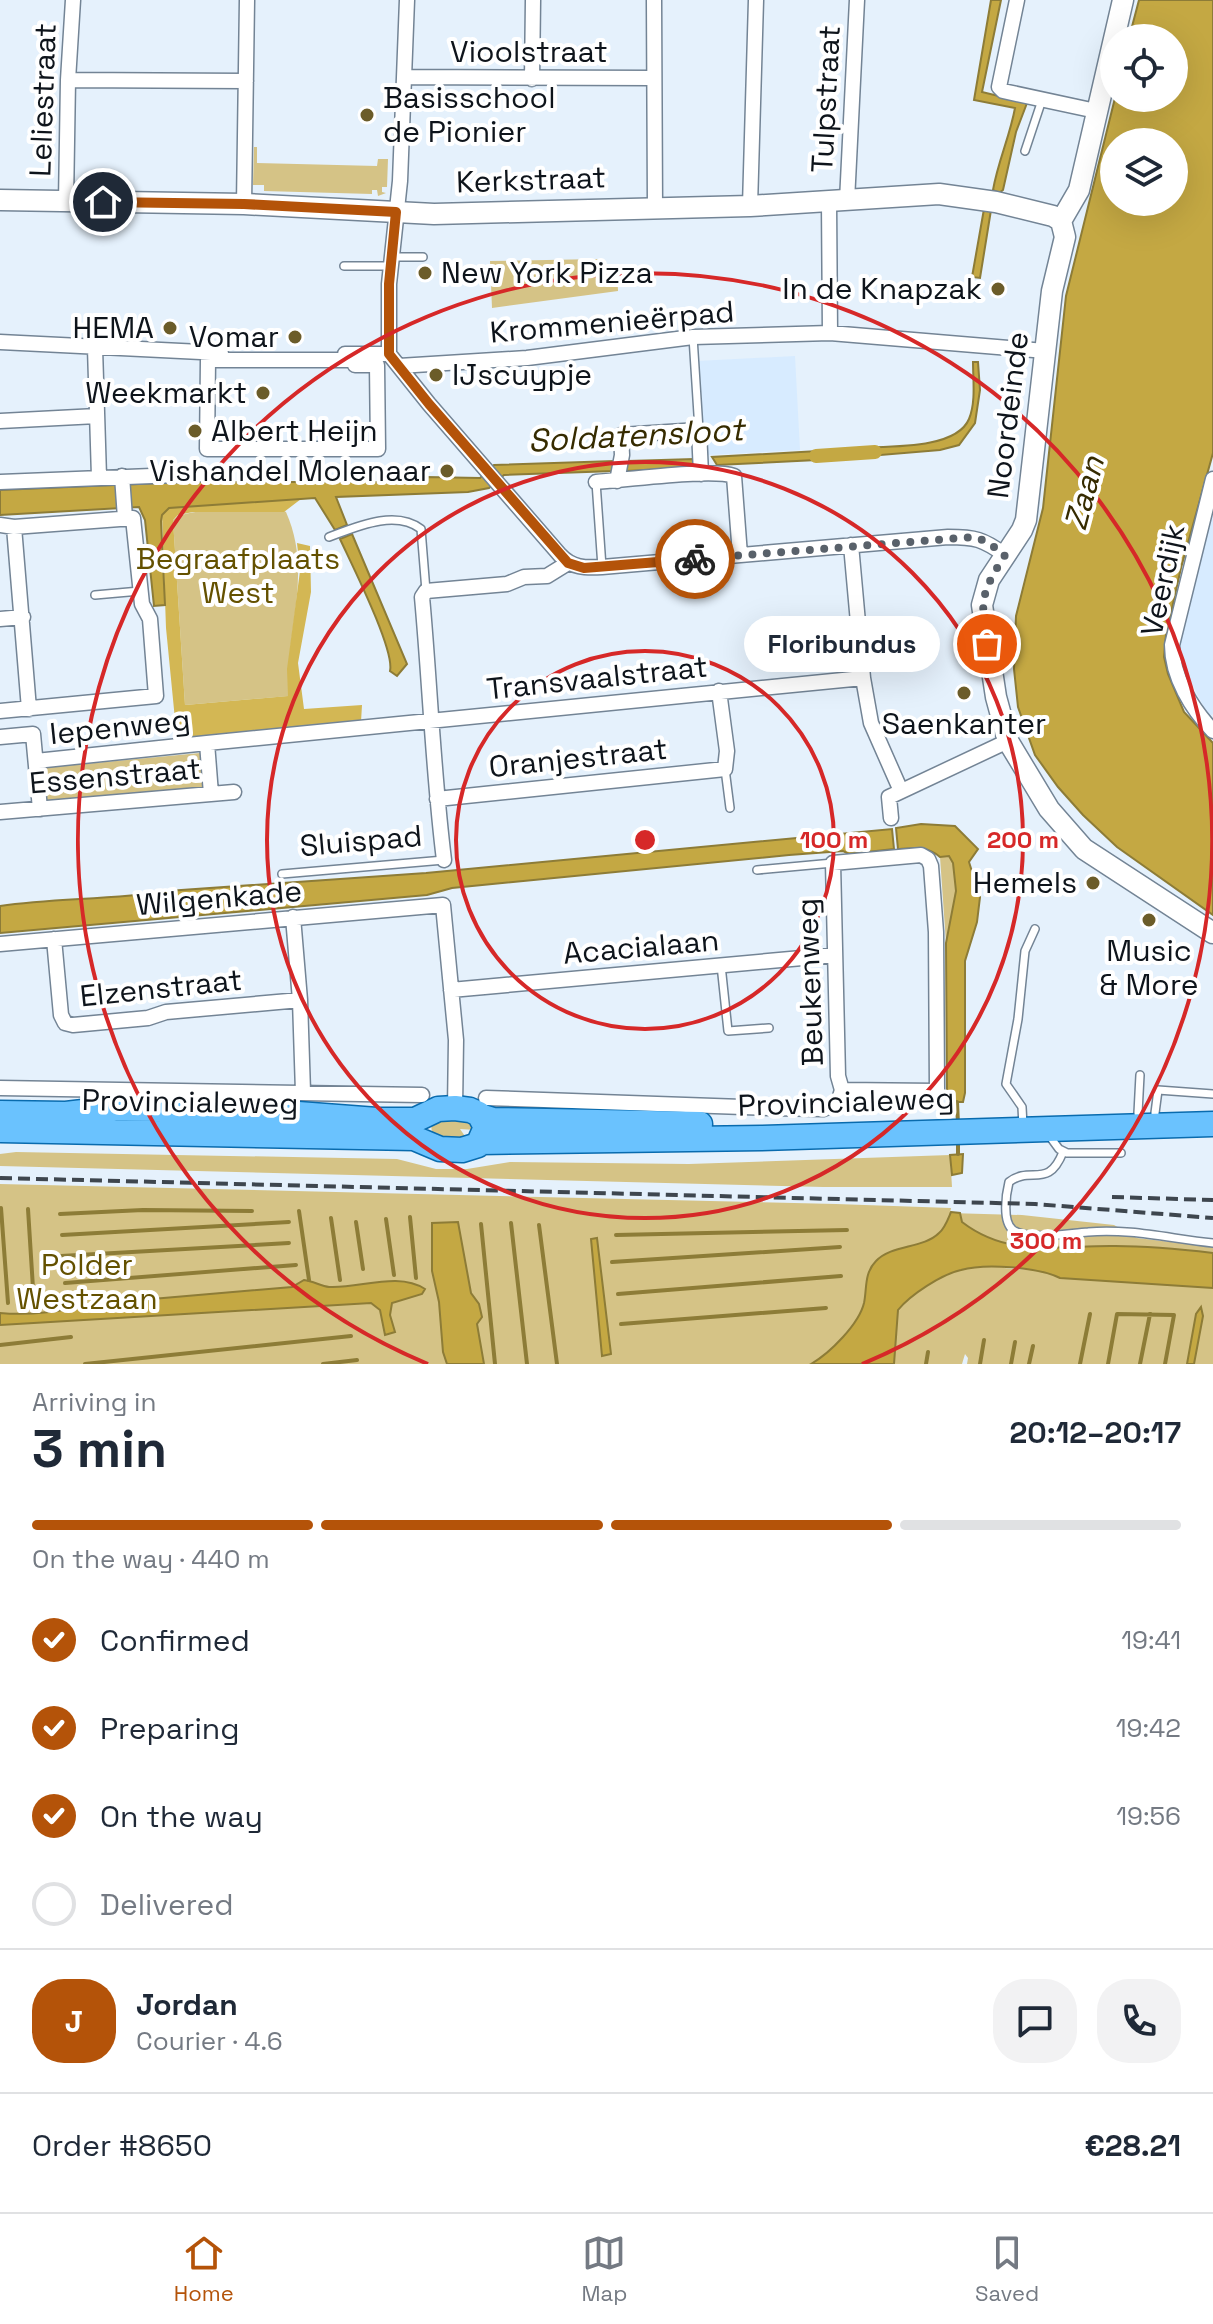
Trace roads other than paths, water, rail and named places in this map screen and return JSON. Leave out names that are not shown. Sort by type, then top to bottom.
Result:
[{"type":"main road","name":"Provincialeweg","points":[[0,1113],[148,1109],[370,1114],[415,1120],[424,1106],[438,1109],[484,1108],[493,1120],[757,1126],[1213,1124]]},
{"type":"main road","points":[[424,1106],[421,1127],[426,1142]]},
{"type":"main road","points":[[481,1142],[486,1127],[484,1108]]},
{"type":"main road","name":"Provincialeweg","points":[[1036,1123],[1146,1113],[1213,1111]]},
{"type":"main road","name":"Provincialeweg","points":[[0,1130],[414,1138],[440,1149],[462,1150],[493,1140],[705,1139],[958,1125]]},
{"type":"street","name":"Leliestraat","points":[[66,202],[73,0]]},
{"type":"street","points":[[244,204],[247,0]]},
{"type":"street","points":[[407,0],[387,358],[568,563],[584,568],[602,567],[973,537],[986,541],[1005,555]]},
{"type":"street","points":[[532,79],[533,0]]},
{"type":"street","points":[[654,0],[655,207]]},
{"type":"street","points":[[750,206],[756,0]]},
{"type":"street","name":"Tulpstraat","points":[[838,201],[857,0]]},
{"type":"street","points":[[1017,0],[998,84],[1003,91],[1096,111]]},
{"type":"street","name":"Noordeinde","points":[[1123,0],[1079,190],[1061,221],[1065,237],[1054,280],[1026,520],[989,580],[982,605],[996,697],[1008,741],[1035,788],[1076,841],[1213,933]]},
{"type":"street","name":"Vioolstraat","points":[[404,77],[653,78]]},
{"type":"street","points":[[68,80],[246,81]]},
{"type":"street","name":"Kerkstraat","points":[[0,200],[244,204],[434,214],[750,206],[939,194],[996,202],[1053,216],[1061,221]]},
{"type":"street","points":[[830,333],[838,201]]},
{"type":"street","name":"Krommenieërpad","points":[[213,356],[527,358],[693,337],[830,333],[1045,351]]},
{"type":"street","points":[[0,342],[213,356],[355,360],[355,365],[377,365],[378,449],[207,449],[208,360],[213,356]]},
{"type":"street","points":[[95,348],[99,477]]},
{"type":"street","points":[[0,421],[97,416]]},
{"type":"street","points":[[618,476],[622,455],[621,435],[699,430],[701,465]]},
{"type":"street","points":[[596,482],[618,476],[701,465],[734,476],[740,555]]},
{"type":"street","points":[[0,482],[99,477],[122,480],[202,474]]},
{"type":"street","name":"Veerdijk","points":[[1213,479],[1172,645],[1185,691],[1195,710],[1213,731]]},
{"type":"street","points":[[122,480],[124,514]]},
{"type":"street","points":[[0,711],[156,696],[150,619],[142,604],[133,518],[124,514],[7,526]]},
{"type":"street","name":"Iepenweg","points":[[7,526],[23,617],[29,709]]},
{"type":"street","points":[[851,545],[863,678],[871,723],[901,791]]},
{"type":"street","points":[[444,860],[422,597],[426,591],[507,584],[524,577],[547,576],[568,563]]},
{"type":"street","points":[[0,619],[23,617]]},
{"type":"street","name":"Transvaalstraat","points":[[207,743],[863,678]]},
{"type":"street","points":[[719,691],[727,751],[725,769]]},
{"type":"street","name":"Iepenweg","points":[[0,737],[33,734],[40,809]]},
{"type":"street","points":[[891,818],[889,797],[1008,741]]},
{"type":"street","name":"Iepenweg","points":[[36,761],[207,743],[211,794]]},
{"type":"street","name":"Oranjestraat","points":[[437,799],[725,769]]},
{"type":"street","name":"Essenstraat","points":[[0,812],[234,792]]},
{"type":"street","points":[[484,1108],[558,1101],[823,1109],[834,1105],[842,1094],[937,1091],[936,932],[928,859],[921,855],[833,863]]},
{"type":"street","name":"Beukenweg","points":[[833,863],[838,1076],[842,1094]]},
{"type":"street","name":"Wilgenkade","points":[[0,944],[443,905],[451,990]]},
{"type":"street","points":[[293,917],[303,1092]]},
{"type":"street","name":"Elzenstraat","points":[[54,939],[61,1015],[65,1023],[73,1025],[148,1018],[166,1012],[300,1000]]},
{"type":"street","name":"Acacialaan","points":[[451,990],[835,955]]},
{"type":"street","points":[[451,990],[456,1040],[455,1108]]},
{"type":"street","points":[[0,1088],[353,1094],[424,1106]]},
{"type":"street","points":[[36,1114],[80,1089]]},
{"type":"street","points":[[353,1094],[370,1114]]},
{"type":"street","points":[[531,1120],[558,1101]]},
{"type":"lane","points":[[1025,151],[1037,98]]},
{"type":"lane","points":[[344,266],[423,257]]},
{"type":"lane","points":[[693,337],[699,430]]},
{"type":"lane","points":[[212,433],[213,356]]},
{"type":"lane","points":[[596,482],[602,567]]},
{"type":"lane","points":[[329,537],[378,521],[412,522],[421,529],[426,591]]},
{"type":"lane","points":[[95,595],[140,591]]},
{"type":"lane","points":[[725,769],[730,808]]},
{"type":"lane","name":"Sluispad","points":[[282,874],[444,860]]},
{"type":"lane","points":[[757,870],[833,863]]},
{"type":"lane","points":[[1035,929],[1025,951],[1018,1019],[1006,1084],[1009,1092],[1018,1098],[1022,1107],[1063,1152],[1121,1153]]},
{"type":"lane","points":[[721,965],[728,1031],[769,1028]]},
{"type":"lane","points":[[1140,1075],[1146,1113]]},
{"type":"lane","points":[[1146,1113],[1158,1090],[1213,1094]]},
{"type":"lane","points":[[1063,1152],[1058,1164],[1047,1174],[1014,1178],[1009,1182],[1007,1218],[1014,1231],[1050,1236],[1107,1231],[1213,1243]]},
{"type":"water","points":[[991,0],[1001,0],[982,92],[1027,103],[1016,132],[1003,190],[999,193],[993,190],[1015,108],[974,100]]},
{"type":"water","name":"Zaan","points":[[1139,0],[1213,0],[1213,453],[1181,568],[1164,657],[1184,712],[1213,743],[1213,915],[1117,847],[1083,815],[1035,755],[1018,707],[1014,669],[1016,616],[1043,508],[1066,296],[1100,159],[1100,216],[1188,216],[1188,128],[1108,128],[1112,112],[1188,112],[1188,24],[1133,24]]},
{"type":"water","points":[[984,209],[991,210],[980,278],[972,277]]},
{"type":"water","points":[[973,362],[978,362],[980,390],[975,423],[959,445],[940,450],[857,457],[857,448],[936,441],[962,429],[973,405]]},
{"type":"water","points":[[835,450],[836,459],[717,465],[712,457]]},
{"type":"water","points":[[694,459],[694,468],[625,471],[628,461]]},
{"type":"water","points":[[614,461],[614,471],[504,475],[489,488],[468,492],[336,497],[347,525],[335,530],[315,498],[169,508],[161,521],[165,605],[154,606],[145,520],[139,507],[0,515],[0,490],[184,482],[405,482],[425,480],[426,477],[480,478],[494,465]]},
{"type":"water","points":[[352,534],[407,664],[397,676],[390,671],[390,660],[379,626],[340,539]]},
{"type":"water","points":[[921,824],[955,826],[978,849],[969,862],[980,897],[977,922],[965,961],[963,1102],[953,1102],[947,1094],[946,943],[956,891],[953,863],[949,856],[940,857],[926,849],[898,849],[896,828]]},
{"type":"water","points":[[892,829],[894,849],[849,854],[843,851],[789,855],[452,888],[427,895],[0,933],[0,906],[21,903],[426,873]]},
{"type":"water","points":[[963,1154],[962,1173],[952,1175],[950,1155]]},
{"type":"water","points":[[951,1212],[960,1213],[962,1222],[980,1234],[1017,1246],[1140,1247],[1213,1253],[1213,1288],[1060,1278],[1011,1267],[971,1268],[936,1280],[898,1310],[894,1364],[811,1364],[827,1353],[856,1320],[864,1303],[868,1276],[876,1261],[890,1252],[932,1238],[943,1229]]},
{"type":"water","points":[[458,1222],[471,1293],[479,1304],[482,1317],[477,1324],[484,1364],[447,1364],[443,1352],[439,1302],[432,1271],[432,1223]]},
{"type":"water","points":[[597,1238],[611,1354],[602,1356],[591,1239]]},
{"type":"water","points":[[304,1280],[329,1287],[403,1281],[425,1289],[422,1294],[392,1303],[390,1315],[395,1332],[385,1335],[380,1310],[371,1303],[0,1325],[0,1313],[59,1311],[94,1304],[292,1287]]},
{"type":"water","points":[[1201,1307],[1203,1316],[1194,1364],[1187,1364],[1196,1314]]},
{"type":"waterway","name":"Soldatensloot","points":[[816,456],[875,452]]},
{"type":"waterway","points":[[957,1102],[958,1124]]},
{"type":"waterway","points":[[958,1141],[958,1154]]},
{"type":"waterway","points":[[1,1208],[8,1303]]},
{"type":"waterway","points":[[28,1209],[34,1304]]},
{"type":"waterway","points":[[60,1214],[143,1210],[252,1211]]},
{"type":"waterway","points":[[299,1211],[309,1280]]},
{"type":"waterway","points":[[410,1217],[416,1278]]},
{"type":"waterway","points":[[331,1218],[340,1280]]},
{"type":"waterway","points":[[386,1219],[394,1275]]},
{"type":"waterway","points":[[62,1235],[289,1222]]},
{"type":"waterway","points":[[356,1222],[363,1269]]},
{"type":"waterway","points":[[511,1223],[527,1364]]},
{"type":"waterway","points":[[481,1224],[495,1364]]},
{"type":"waterway","points":[[539,1225],[557,1364]]},
{"type":"waterway","points":[[616,1235],[847,1230]]},
{"type":"waterway","points":[[61,1256],[289,1243]]},
{"type":"waterway","points":[[612,1262],[840,1247]]},
{"type":"waterway","points":[[65,1283],[296,1265]]},
{"type":"waterway","points":[[618,1294],[841,1276]]},
{"type":"waterway","points":[[621,1324],[826,1308]]},
{"type":"waterway","points":[[1080,1364],[1090,1314]]},
{"type":"waterway","points":[[1108,1364],[1117,1314],[1174,1315],[1165,1364]]},
{"type":"waterway","points":[[1140,1364],[1150,1314]]},
{"type":"waterway","points":[[85,1364],[351,1336]]},
{"type":"waterway","points":[[0,1345],[71,1337]]},
{"type":"waterway","points":[[980,1364],[984,1340]]},
{"type":"waterway","points":[[1011,1364],[1015,1342]]},
{"type":"waterway","points":[[1029,1364],[1033,1346]]},
{"type":"waterway","points":[[926,1364],[928,1352]]},
{"type":"waterway","points":[[323,1364],[357,1360]]},
{"type":"railway","points":[[0,1178],[1035,1204],[1213,1218]]},
{"type":"railway","points":[[1112,1197],[1213,1200]]},
{"type":"place","name":"Basisschool de Pionier","points":[[367,115]]},
{"type":"place","name":"New York Pizza","points":[[425,273]]},
{"type":"place","name":"In de Knapzak","points":[[998,289]]},
{"type":"place","name":"HEMA","points":[[170,328]]},
{"type":"place","name":"Vomar","points":[[295,337]]},
{"type":"place","name":"IJscuypje","points":[[436,375]]},
{"type":"place","name":"Weekmarkt","points":[[263,393]]},
{"type":"place","name":"Albert Heijn","points":[[195,431]]},
{"type":"place","name":"Vishandel Molenaar","points":[[447,471]]},
{"type":"place","name":"Floribundus","points":[[987,644]]},
{"type":"place","name":"Saenkanter","points":[[964,693]]},
{"type":"place","name":"Hemels","points":[[1093,883]]},
{"type":"place","name":"Music & More","points":[[1149,920]]},
{"type":"park label","name":"Begraafplaats West","points":[[238,576]]},
{"type":"park label","name":"Polder Westzaan","points":[[87,1282]]}]
